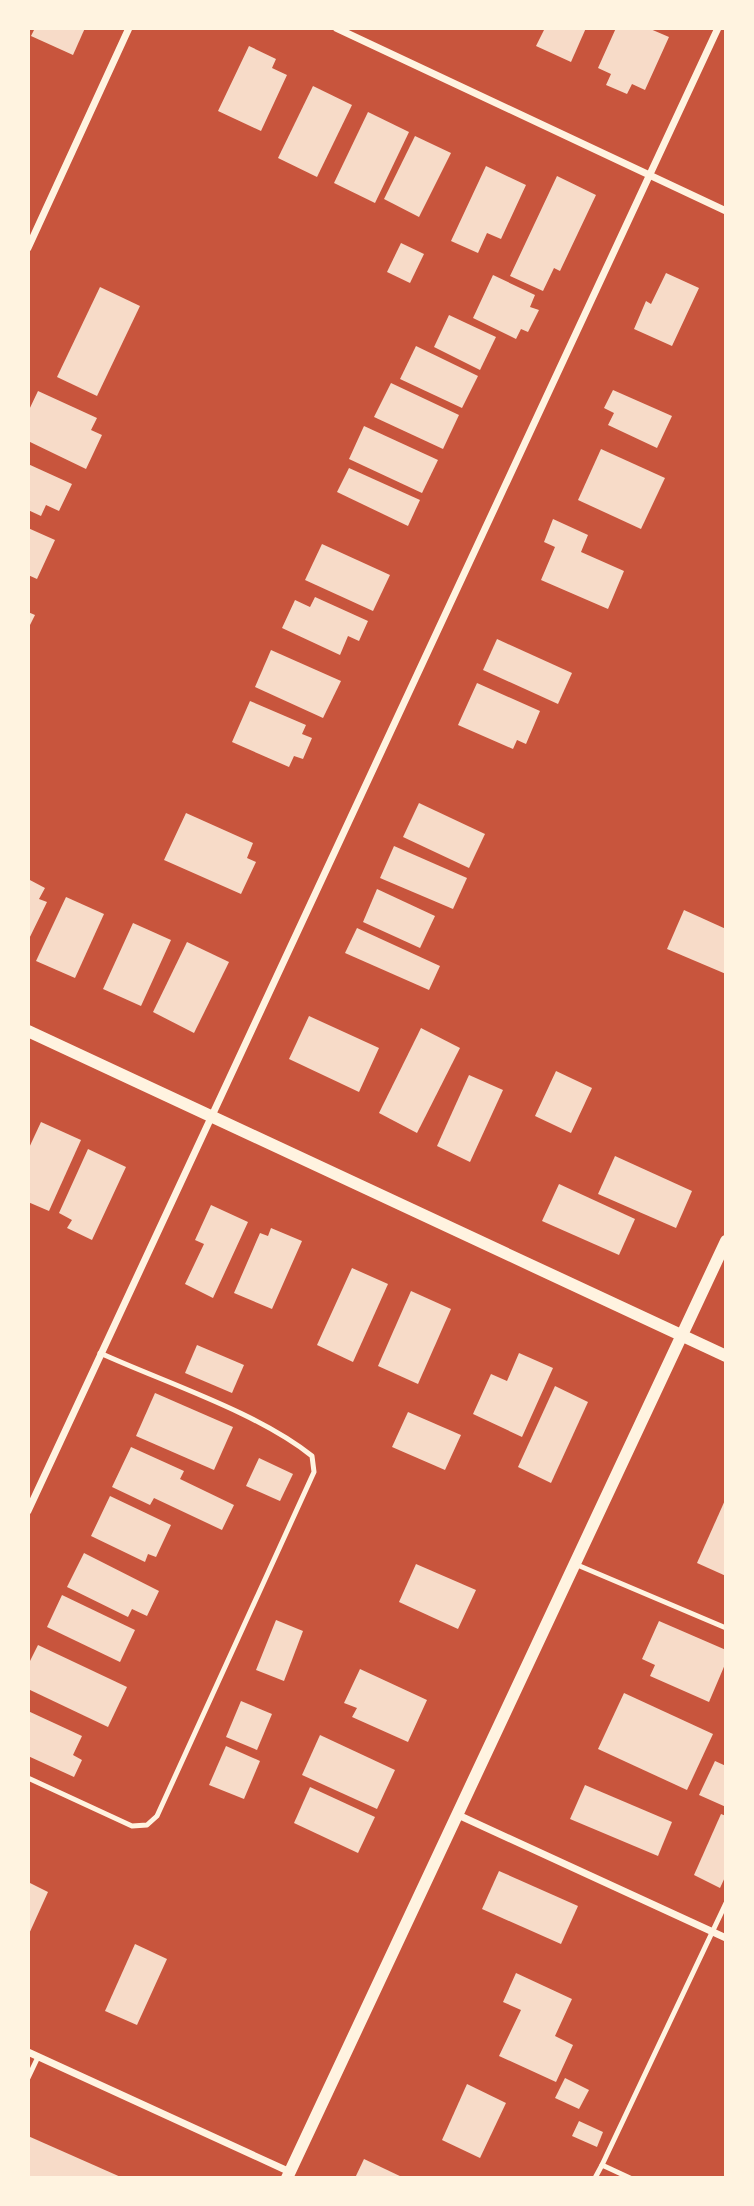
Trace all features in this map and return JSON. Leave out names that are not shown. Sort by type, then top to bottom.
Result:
[{"type":"street","points":[[28,248],[129,28]]},
{"type":"street","points":[[336,28],[726,211]]},
{"type":"street","points":[[28,1511],[209,1116],[718,28]]},
{"type":"street","points":[[28,1031],[726,1356]]},
{"type":"street","points":[[28,2052],[288,2175],[726,1241]]},
{"type":"street","points":[[456,1814],[726,1938]]},
{"type":"lane","points":[[28,1778],[132,1826],[147,1825],[157,1816],[314,1472],[312,1456],[296,1443],[251,1419],[100,1353]]},
{"type":"lane","points":[[575,1564],[726,1628]]},
{"type":"lane","points":[[596,2178],[726,1903]]},
{"type":"lane","points":[[28,2078],[38,2057]]},
{"type":"lane","points":[[601,2165],[630,2178]]},
{"type":"building","points":[[35,28],[85,28],[73,55],[31,36]]},
{"type":"building","points":[[545,28],[586,28],[571,62],[536,46]]},
{"type":"building","points":[[616,28],[648,28],[669,37],[645,90],[632,84],[627,94],[606,85],[611,74],[598,68]]},
{"type":"building","points":[[249,46],[276,59],[272,68],[287,75],[261,131],[218,111]]},
{"type":"building","points":[[313,86],[352,105],[317,177],[278,158]]},
{"type":"building","points":[[368,112],[409,132],[375,203],[334,183]]},
{"type":"building","points":[[415,136],[451,153],[419,217],[384,199]]},
{"type":"building","points":[[486,166],[526,185],[501,239],[487,233],[478,253],[451,241]]},
{"type":"building","points":[[557,176],[596,195],[560,271],[554,268],[543,291],[510,276]]},
{"type":"building","points":[[401,243],[424,254],[410,283],[387,272]]},
{"type":"building","points":[[666,273],[699,288],[672,346],[634,329],[646,301],[651,304]]},
{"type":"building","points":[[493,275],[535,295],[530,307],[539,310],[528,332],[521,329],[516,339],[473,318]]},
{"type":"building","points":[[100,287],[140,306],[97,396],[57,377]]},
{"type":"building","points":[[449,315],[496,337],[480,370],[434,347]]},
{"type":"building","points":[[416,346],[478,376],[462,408],[400,379]]},
{"type":"building","points":[[391,383],[459,415],[443,449],[374,417]]},
{"type":"building","points":[[613,390],[672,416],[657,448],[608,425],[614,413],[604,408]]},
{"type":"building","points":[[38,391],[97,418],[91,430],[102,435],[86,469],[28,441],[28,412]]},
{"type":"building","points":[[364,426],[438,460],[422,493],[349,459]]},
{"type":"building","points":[[601,449],[665,478],[641,529],[578,500]]},
{"type":"building","points":[[28,464],[72,484],[59,511],[46,505],[41,516],[28,510]]},
{"type":"building","points":[[349,468],[420,500],[408,526],[337,492]]},
{"type":"building","points":[[553,519],[588,535],[581,552],[624,571],[608,609],[541,580],[555,547],[544,542]]},
{"type":"building","points":[[28,528],[55,540],[37,579],[28,575]]},
{"type":"building","points":[[322,544],[390,575],[373,611],[305,580]]},
{"type":"building","points":[[315,597],[368,621],[359,641],[348,636],[340,655],[282,628],[295,600],[310,607]]},
{"type":"building","points":[[28,612],[35,615],[28,629]]},
{"type":"building","points":[[497,639],[572,673],[558,704],[483,670]]},
{"type":"building","points":[[271,650],[341,681],[323,718],[255,687]]},
{"type":"building","points":[[477,683],[540,711],[526,744],[517,740],[513,749],[458,725]]},
{"type":"building","points":[[250,701],[306,725],[302,734],[312,738],[303,759],[294,756],[289,767],[232,742]]},
{"type":"building","points":[[419,803],[485,834],[469,868],[403,837]]},
{"type":"building","points":[[186,813],[253,843],[247,858],[256,862],[241,894],[164,860]]},
{"type":"building","points":[[394,846],[467,878],[453,909],[380,878]]},
{"type":"building","points":[[28,879],[45,888],[39,899],[47,902],[28,941]]},
{"type":"building","points":[[377,889],[435,916],[420,948],[363,922]]},
{"type":"building","points":[[66,897],[104,914],[75,978],[36,961]]},
{"type":"building","points":[[684,910],[726,929],[726,974],[667,949]]},
{"type":"building","points":[[133,923],[171,940],[141,1006],[103,989]]},
{"type":"building","points":[[357,928],[440,966],[429,990],[345,953]]},
{"type":"building","points":[[187,942],[229,962],[194,1033],[153,1012]]},
{"type":"building","points":[[309,1016],[379,1048],[359,1092],[289,1059]]},
{"type":"building","points":[[421,1028],[460,1048],[417,1133],[379,1113]]},
{"type":"building","points":[[556,1071],[592,1088],[571,1133],[535,1116]]},
{"type":"building","points":[[469,1075],[503,1090],[470,1162],[437,1146]]},
{"type":"building","points":[[41,1122],[81,1140],[49,1211],[28,1202],[28,1150]]},
{"type":"building","points":[[88,1149],[126,1167],[92,1240],[67,1228],[72,1220],[59,1213]]},
{"type":"building","points":[[615,1156],[692,1191],[676,1228],[598,1194]]},
{"type":"building","points":[[559,1184],[635,1219],[619,1255],[542,1221]]},
{"type":"building","points":[[211,1205],[248,1222],[213,1298],[185,1284],[204,1244],[195,1240]]},
{"type":"building","points":[[271,1228],[302,1241],[272,1309],[234,1293],[260,1233],[268,1236]]},
{"type":"building","points":[[352,1268],[388,1284],[353,1362],[317,1345]]},
{"type":"building","points":[[411,1291],[451,1309],[418,1384],[378,1366]]},
{"type":"building","points":[[197,1345],[244,1365],[232,1393],[185,1373]]},
{"type":"building","points":[[519,1353],[553,1368],[522,1437],[473,1414],[491,1374],[507,1381]]},
{"type":"building","points":[[555,1386],[588,1402],[551,1483],[518,1467]]},
{"type":"building","points":[[155,1393],[233,1427],[214,1470],[136,1436]]},
{"type":"building","points":[[408,1412],[461,1435],[445,1470],[392,1447]]},
{"type":"building","points":[[131,1447],[184,1471],[180,1479],[234,1505],[222,1530],[154,1498],[150,1505],[112,1487]]},
{"type":"building","points":[[259,1458],[293,1474],[280,1501],[246,1486]]},
{"type":"building","points":[[110,1496],[171,1525],[156,1557],[148,1554],[145,1562],[91,1536]]},
{"type":"building","points":[[726,1498],[726,1576],[697,1563]]},
{"type":"building","points":[[84,1553],[159,1591],[147,1616],[132,1609],[128,1617],[67,1587]]},
{"type":"building","points":[[416,1564],[476,1590],[458,1629],[399,1602]]},
{"type":"building","points":[[62,1595],[135,1630],[120,1662],[47,1627]]},
{"type":"building","points":[[276,1620],[303,1631],[284,1681],[256,1670]]},
{"type":"building","points":[[659,1621],[726,1650],[726,1662],[709,1702],[650,1676],[655,1665],[642,1659]]},
{"type":"building","points":[[38,1645],[127,1687],[108,1727],[28,1689],[28,1665]]},
{"type":"building","points":[[360,1669],[427,1700],[408,1742],[352,1717],[357,1708],[344,1703]]},
{"type":"building","points":[[624,1693],[713,1734],[687,1790],[598,1749]]},
{"type":"building","points":[[241,1701],[272,1714],[257,1750],[226,1737]]},
{"type":"building","points":[[28,1711],[82,1736],[73,1755],[82,1760],[74,1777],[28,1756]]},
{"type":"building","points":[[320,1735],[395,1770],[377,1809],[302,1775]]},
{"type":"building","points":[[226,1746],[260,1761],[244,1799],[209,1785]]},
{"type":"building","points":[[715,1761],[726,1766],[726,1807],[699,1795]]},
{"type":"building","points":[[585,1785],[672,1822],[658,1856],[570,1819]]},
{"type":"building","points":[[310,1787],[375,1817],[358,1853],[294,1823]]},
{"type":"building","points":[[721,1814],[726,1816],[726,1875],[720,1888],[694,1875]]},
{"type":"building","points":[[499,1871],[578,1906],[561,1944],[482,1909]]},
{"type":"building","points":[[28,1882],[48,1892],[28,1936]]},
{"type":"building","points":[[135,1944],[167,1959],[137,2025],[105,2011]]},
{"type":"building","points":[[516,1973],[572,1999],[555,2036],[573,2045],[556,2082],[499,2056],[521,2010],[503,2002]]},
{"type":"building","points":[[565,2078],[589,2090],[579,2109],[555,2098]]},
{"type":"building","points":[[467,2084],[506,2103],[480,2158],[442,2140]]},
{"type":"building","points":[[579,2121],[603,2132],[597,2147],[572,2136]]},
{"type":"building","points":[[28,2136],[123,2178],[28,2178]]},
{"type":"building","points":[[364,2159],[404,2178],[355,2178]]}]
